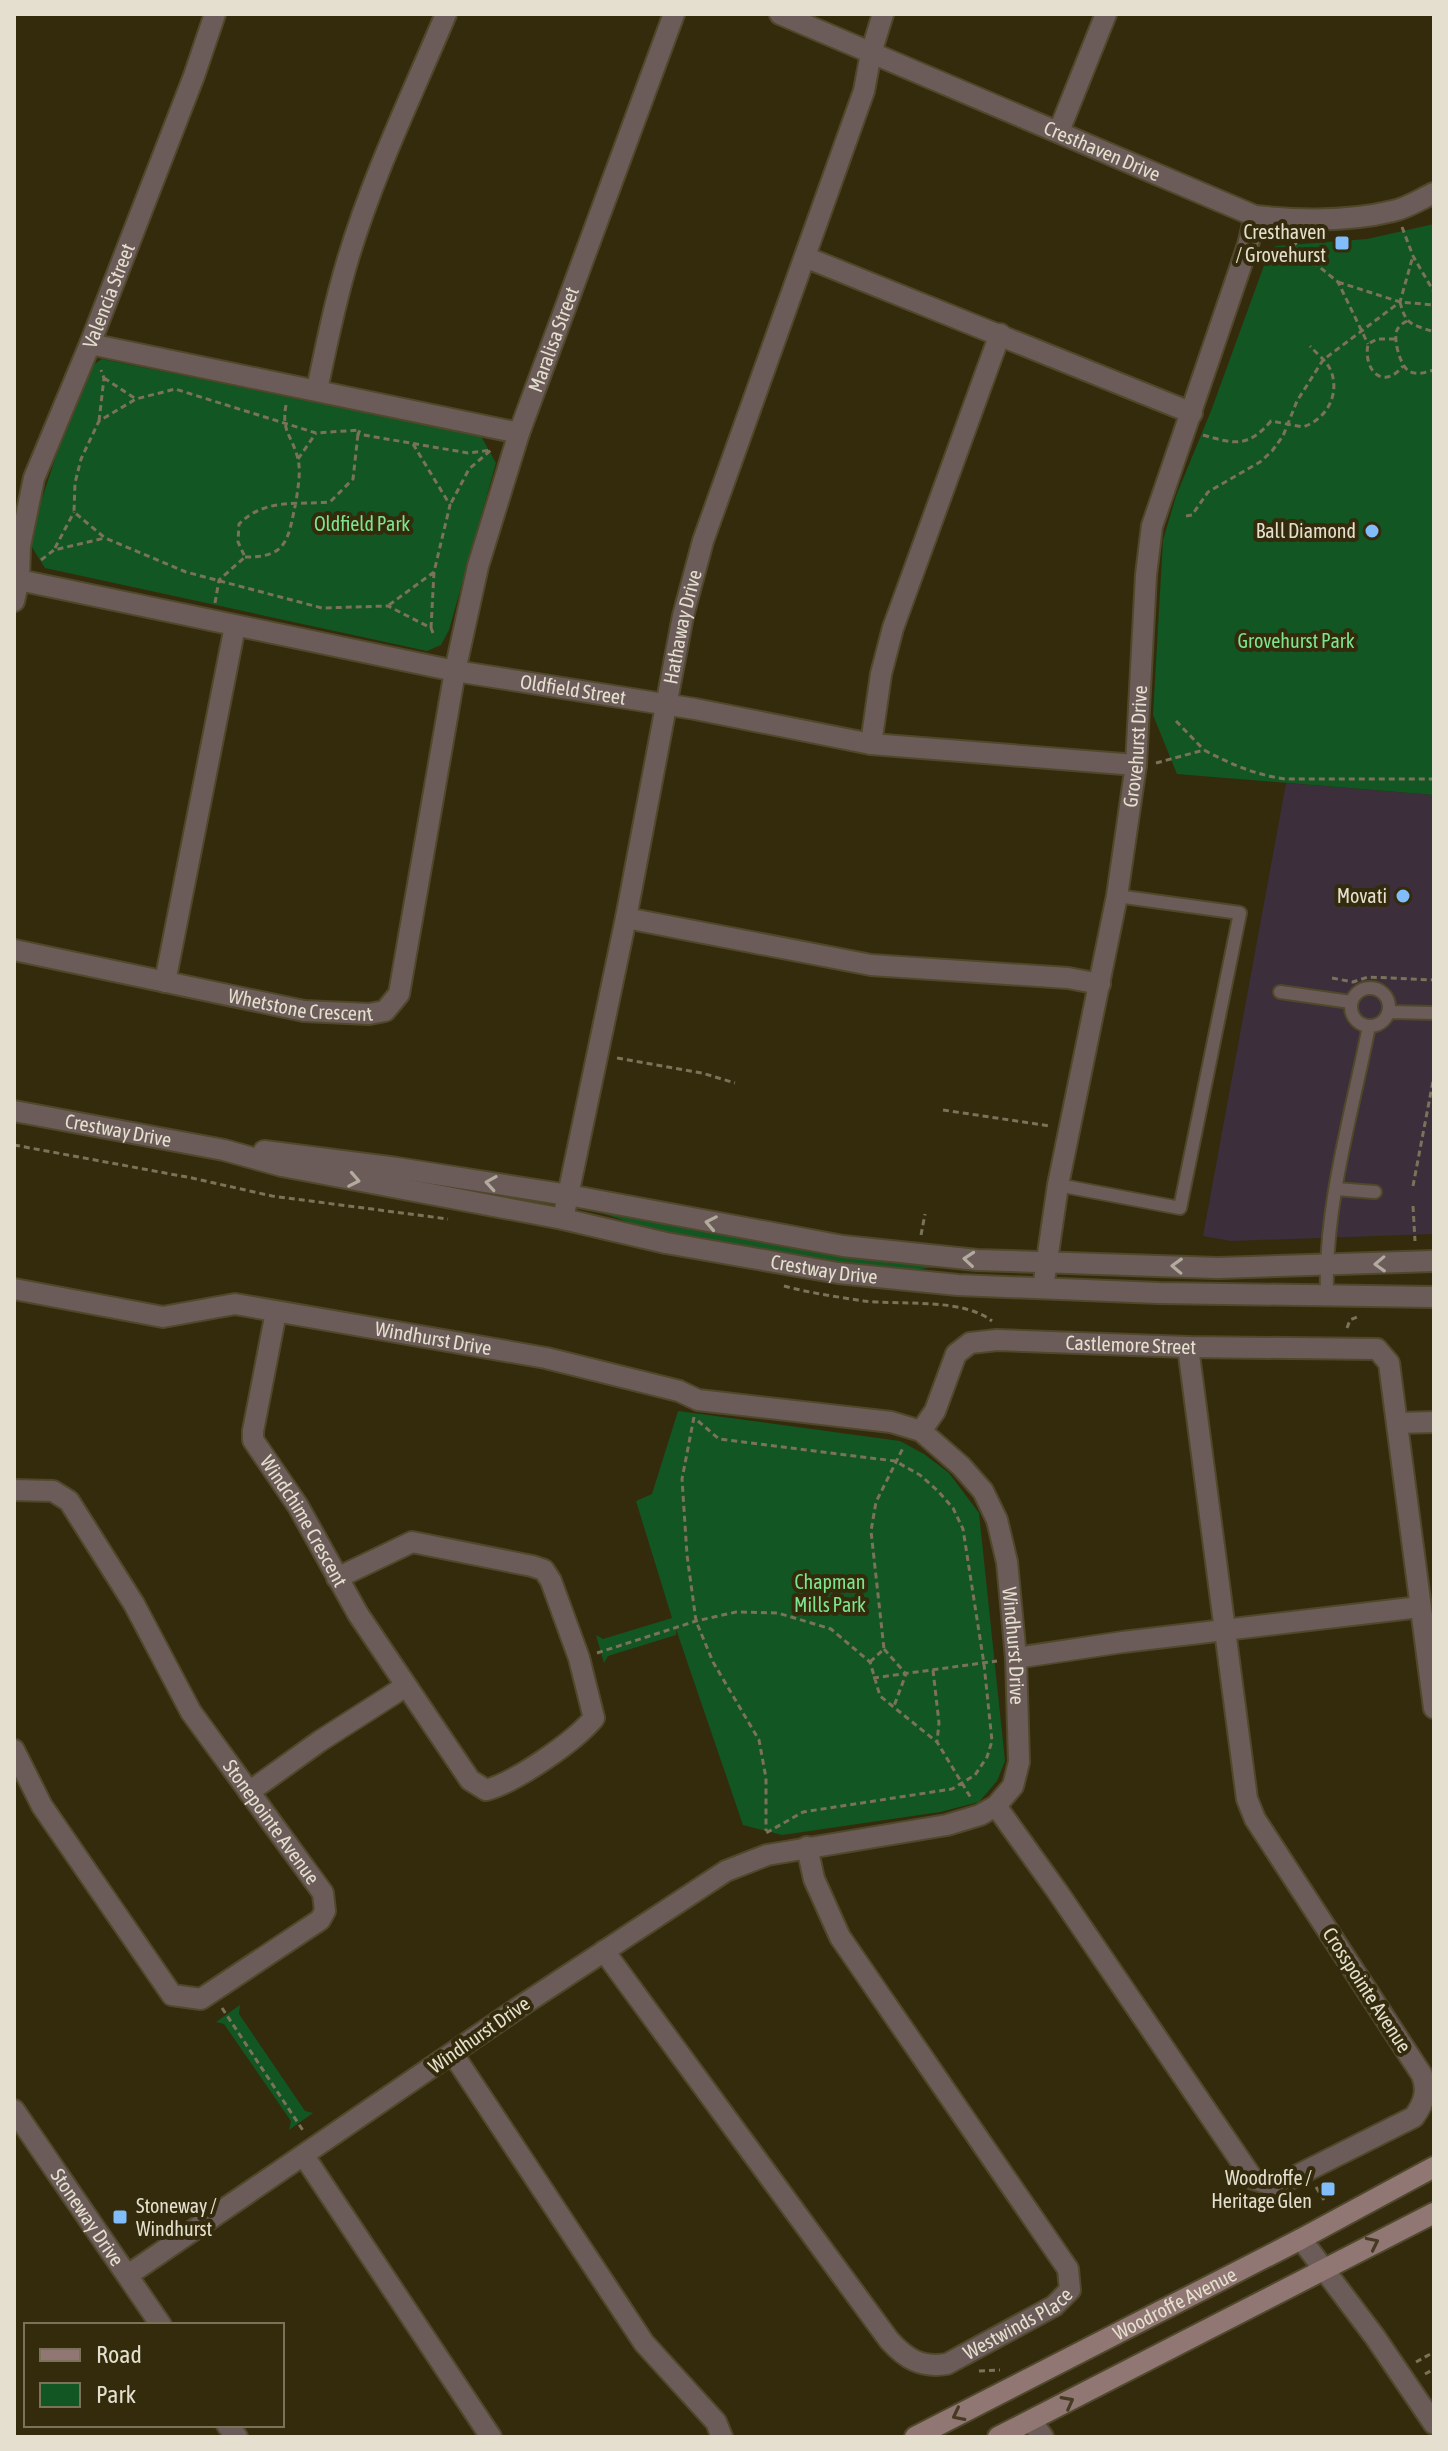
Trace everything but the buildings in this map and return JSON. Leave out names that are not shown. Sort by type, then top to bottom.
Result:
[{"type":"main road","name":"Woodroffe Avenue","points":[[915,2437],[1301,2239],[1434,2167]]},
{"type":"main road","name":"Woodroffe Avenue","points":[[998,2437],[1037,2429],[1324,2268],[1434,2213]]},
{"type":"street","name":"Valencia Street","points":[[16,579],[34,478],[90,344],[215,14]]},
{"type":"street","points":[[317,390],[332,313],[349,256],[376,179],[446,14]]},
{"type":"street","name":"Maralisa Street","points":[[455,671],[478,566],[519,433],[674,14]]},
{"type":"street","name":"Cresthaven Drive","points":[[780,14],[1255,216],[1293,220],[1338,219],[1396,211],[1434,193]]},
{"type":"street","name":"Hathaway Drive","points":[[563,1219],[626,918],[683,616],[703,541],[864,91],[883,14]]},
{"type":"street","points":[[1059,131],[1106,14]]},
{"type":"street","name":"Grovehurst Drive","points":[[1043,1288],[1058,1185],[1117,896],[1136,765],[1146,575],[1152,526],[1248,245],[1255,216]]},
{"type":"street","points":[[805,257],[1000,334],[1188,422]]},
{"type":"street","points":[[871,744],[881,674],[893,628],[1000,334]]},
{"type":"street","points":[[90,344],[519,433]]},
{"type":"street","points":[[14,601],[16,579]]},
{"type":"street","name":"Oldfield Street","points":[[16,579],[455,671],[695,709],[871,744],[1136,765]]},
{"type":"street","points":[[165,982],[235,626]]},
{"type":"street","name":"Whetstone Crescent","points":[[14,950],[304,1011],[369,1014],[385,1011],[399,994],[455,671]]},
{"type":"street","points":[[626,918],[871,965],[1068,978],[1100,984]]},
{"type":"street","name":"Crestway Drive","points":[[14,1111],[224,1150],[297,1169],[563,1219],[666,1243],[838,1273],[917,1282],[1159,1293],[1434,1297]]},
{"type":"street","name":"Crestway Drive","points":[[224,1150],[283,1152],[568,1195],[843,1246],[977,1260],[1218,1268],[1434,1261]]},
{"type":"street","name":"Windhurst Drive","points":[[14,1289],[163,1317],[235,1304],[546,1358],[679,1391],[696,1409],[891,1422],[915,1429],[961,1466],[983,1491],[997,1520],[1007,1562],[1016,1658],[1019,1762],[1013,1786],[988,1811],[947,1825],[767,1855],[726,1871],[128,2275]]},
{"type":"street","name":"Windchime Crescent","points":[[276,1312],[253,1440],[298,1506],[337,1578],[412,1542],[544,1570],[551,1581],[579,1658],[594,1718],[583,1731],[503,1785],[486,1790],[470,1780],[406,1686]]},
{"type":"street","name":"Castlemore Street","points":[[915,1429],[935,1411],[956,1354],[970,1343],[997,1340],[1188,1347],[1377,1349],[1389,1363],[1398,1423]]},
{"type":"street","name":"Crosspointe Avenue","points":[[988,1811],[1057,1891],[1253,2179],[1276,2186],[1414,2117],[1421,2107],[1426,2088],[1422,2075],[1255,1819],[1247,1799],[1188,1347]]},
{"type":"street","points":[[1434,1422],[1398,1423],[1434,1708]]},
{"type":"street","name":"Stonepointe Avenue","points":[[14,1490],[53,1491],[69,1501],[134,1604],[191,1712],[323,1893],[325,1911],[320,1920],[201,1999],[172,1995],[42,1806],[14,1750]]},
{"type":"street","points":[[249,1792],[320,1741],[406,1686],[337,1578]]},
{"type":"street","points":[[1016,1658],[1420,1607]]},
{"type":"street","name":"Westwinds Place","points":[[604,1951],[889,2340],[905,2358],[930,2367],[947,2364],[1054,2306],[1070,2290],[1068,2269],[840,1937],[814,1879],[807,1847]]},
{"type":"street","points":[[453,2054],[644,2343],[716,2422],[722,2437]]},
{"type":"street","name":"Stoneway Drive","points":[[14,2110],[160,2323]]},
{"type":"street","points":[[309,2152],[491,2437]]},
{"type":"street","points":[[1301,2239],[1434,2424]]},
{"type":"lane","points":[[1058,1185],[1180,1208],[1184,1193],[1240,913],[1117,896]]},
{"type":"lane","points":[[1370,987],[1385,995],[1389,1012],[1385,1020],[1369,1026],[1354,1018],[1351,1002],[1362,989],[1370,987]]},
{"type":"lane","points":[[1280,992],[1351,1002]]},
{"type":"lane","points":[[1389,1012],[1434,1013]]},
{"type":"lane","points":[[1327,1295],[1326,1266],[1336,1189],[1369,1026]]},
{"type":"lane","points":[[1336,1189],[1375,1192]]},
{"type":"path","points":[[1396,211],[1413,256],[1434,292]]},
{"type":"path","points":[[1293,220],[1293,240],[1302,253],[1338,282],[1400,302],[1434,305]]},
{"type":"path","points":[[1186,516],[1192,515],[1208,492],[1260,462],[1277,444],[1297,401],[1323,360],[1400,302],[1413,256]]},
{"type":"path","points":[[1338,282],[1368,344],[1367,360],[1375,374],[1391,376],[1403,366]]},
{"type":"path","points":[[1400,302],[1410,324],[1434,332]]},
{"type":"path","points":[[1407,321],[1398,328],[1395,339],[1403,366],[1416,374],[1434,370]]},
{"type":"path","points":[[1368,344],[1377,339],[1395,339]]},
{"type":"path","points":[[1188,422],[1233,442],[1258,437],[1271,421],[1303,427],[1324,413],[1334,387],[1330,368],[1310,346]]},
{"type":"path","points":[[54,550],[74,512],[75,483],[81,459],[99,421],[104,378],[136,399]]},
{"type":"path","points":[[211,621],[219,580],[245,557],[264,557],[284,545],[293,523],[300,485],[298,459],[283,422],[290,385]]},
{"type":"path","points":[[99,421],[136,399],[175,389],[316,433],[360,430],[353,479],[330,502],[269,504],[251,512],[239,524],[238,542],[245,557]]},
{"type":"path","points":[[298,459],[316,433]]},
{"type":"path","points":[[74,512],[105,538],[186,572],[322,608],[388,606],[432,631],[434,572],[450,505],[469,469],[491,450],[468,453],[358,434]]},
{"type":"path","points":[[413,444],[450,505]]},
{"type":"path","points":[[41,560],[54,550],[105,538]]},
{"type":"path","points":[[388,606],[434,572]]},
{"type":"path","points":[[1176,721],[1204,750],[1230,763],[1285,779],[1434,779]]},
{"type":"path","points":[[1136,765],[1164,762],[1204,750]]},
{"type":"path","points":[[1332,978],[1353,982],[1368,977],[1434,980]]},
{"type":"path","points":[[598,1054],[702,1073],[735,1083]]},
{"type":"path","points":[[1413,1186],[1434,1076]]},
{"type":"path","points":[[943,1110],[1070,1130]]},
{"type":"path","points":[[14,1145],[272,1196],[458,1220]]},
{"type":"path","points":[[1413,1206],[1415,1245]]},
{"type":"path","points":[[921,1235],[925,1214]]},
{"type":"path","points":[[782,1285],[863,1300],[971,1310],[992,1322],[997,1340]]},
{"type":"path","points":[[1346,1348],[1345,1332],[1350,1320],[1369,1316]]},
{"type":"path","points":[[696,1409],[719,1439],[895,1461],[920,1475],[938,1491],[953,1508],[963,1529],[984,1664],[992,1741],[987,1757],[975,1775],[952,1789],[803,1812],[766,1833]]},
{"type":"path","points":[[696,1409],[682,1479],[687,1555],[696,1621],[713,1662],[759,1740],[766,1778],[767,1855]]},
{"type":"path","points":[[906,1674],[884,1649],[871,1531],[876,1502],[905,1442],[915,1429]]},
{"type":"path","points":[[579,1658],[696,1621],[736,1612],[778,1613],[831,1629],[870,1662],[880,1696],[937,1742],[988,1811]]},
{"type":"path","points":[[870,1662],[884,1649]]},
{"type":"path","points":[[873,1679],[1016,1658]]},
{"type":"path","points":[[933,1670],[939,1723],[937,1742]]},
{"type":"path","points":[[894,1706],[906,1674]]},
{"type":"path","points":[[211,1992],[309,2152]]},
{"type":"path","points":[[1409,2365],[1434,2352]]},
{"type":"path","points":[[1418,2378],[1434,2369]]},
{"type":"shaded area","points":[[1286,783],[1434,795],[1434,1234],[1231,1241],[1203,1236]]},
{"type":"green space","name":"Grovehurst Park","points":[[1434,224],[1434,795],[1177,774],[1153,715],[1163,540],[1176,496],[1211,411],[1266,260],[1276,246],[1367,239]]},
{"type":"green space","name":"Oldfield Park","points":[[102,359],[481,436],[496,463],[449,630],[441,645],[427,651],[45,568],[28,541],[84,371]]},
{"type":"green space","points":[[606,1210],[939,1263],[938,1267],[900,1271],[821,1262],[655,1231],[605,1214]]},
{"type":"green space","name":"Chapman Mills Park","points":[[678,1411],[900,1441],[949,1473],[979,1513],[1005,1761],[997,1781],[979,1802],[940,1812],[782,1835],[743,1825],[676,1629],[676,1635],[608,1656],[604,1663],[596,1635],[603,1639],[672,1618],[636,1501],[652,1494]]},
{"type":"green space","points":[[240,2005],[239,2014],[305,2111],[313,2113],[289,2130],[291,2121],[224,2024],[216,2022]]},
{"type":"place","name":"Cresthaven / Grovehurst","points":[[1342,243]]},
{"type":"place","name":"Ball Diamond","points":[[1372,531]]},
{"type":"place","name":"Movati","points":[[1403,896]]},
{"type":"place","name":"Woodroffe / Heritage Glen","points":[[1328,2189]]},
{"type":"place","name":"Stoneway / Windhurst","points":[[120,2217]]}]
